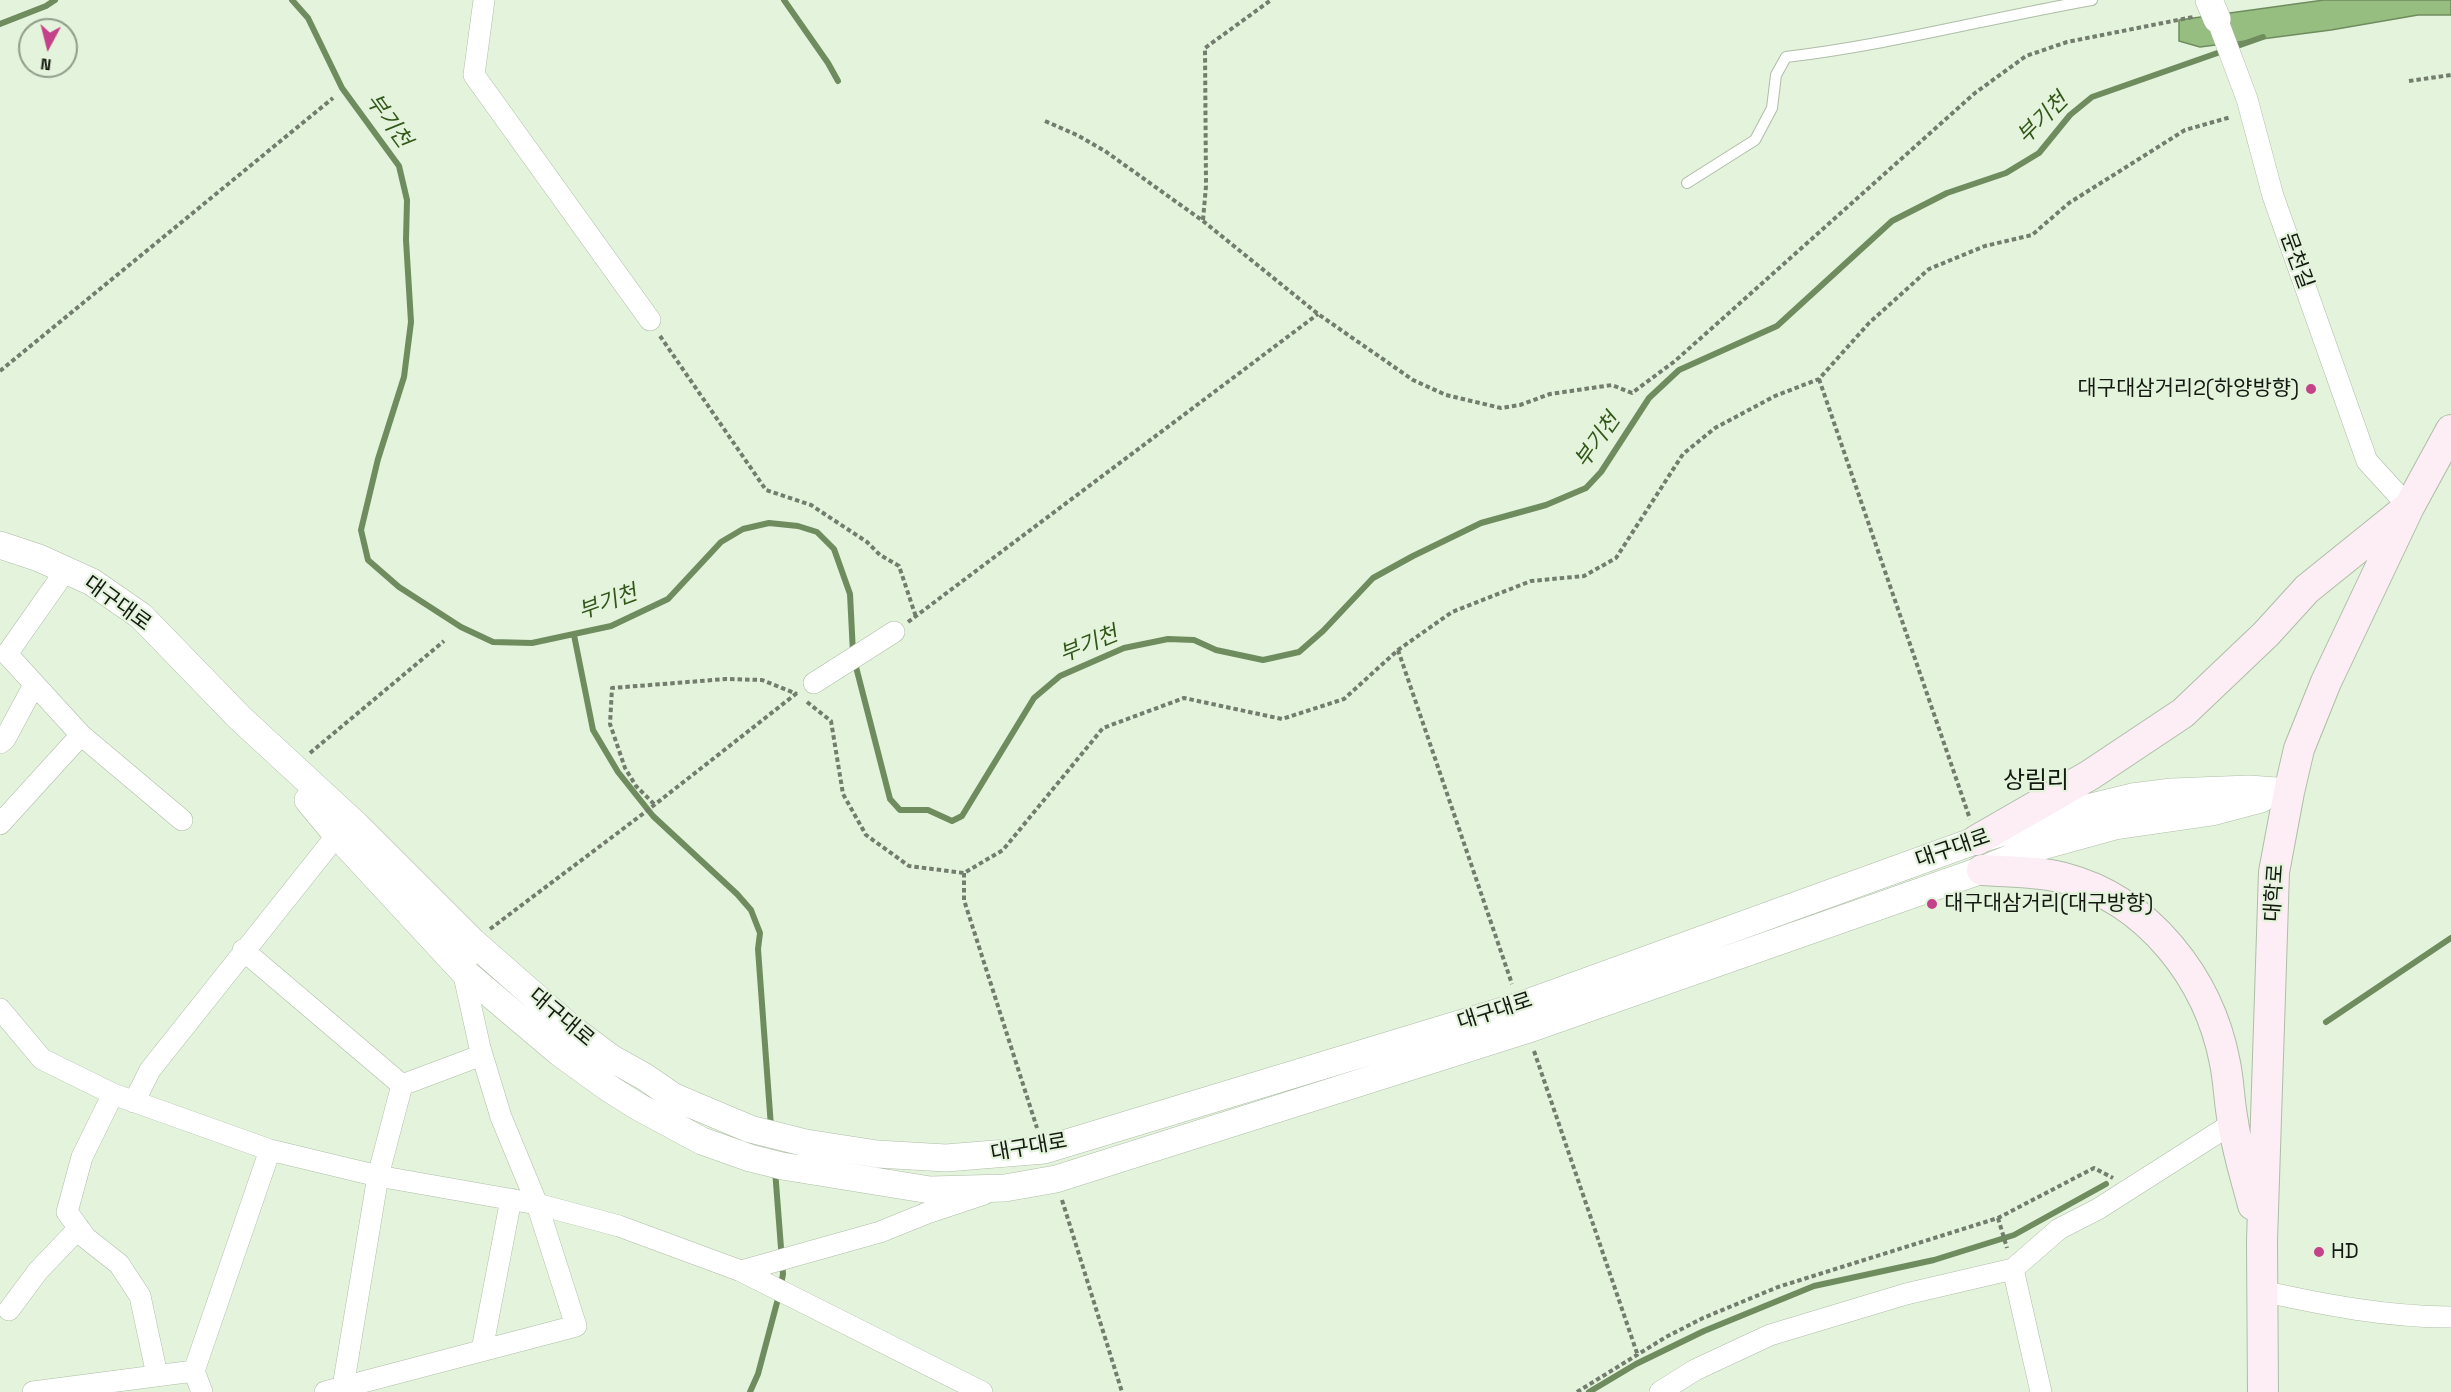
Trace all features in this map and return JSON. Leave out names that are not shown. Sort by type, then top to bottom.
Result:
[{"type":"main road","name":"대학로","points":[[2263,1392],[2262,1241],[2274,872],[2289,792],[2299,749],[2326,682],[2409,507],[2449,438]]},
{"type":"main road","points":[[1977,840],[2090,775],[2183,713],[2266,634],[2307,589],[2409,507]]},
{"type":"main road","points":[[1982,870],[2062,877],[2100,890],[2146,921],[2178,955],[2211,1019],[2225,1062],[2233,1123],[2262,1241]]},
{"type":"street","points":[[484,0],[474,75],[655,328]]},
{"type":"street","name":"문천길","points":[[2213,11],[2248,105],[2273,196],[2367,461],[2409,507]]},
{"type":"street","name":"대구대로","points":[[0,545],[92,582],[141,615],[240,718],[356,825],[473,942],[571,1028],[611,1058],[674,1097],[750,1129],[782,1138],[837,1148],[911,1157],[984,1156],[1044,1150],[1519,1006],[1977,840],[2066,813],[2132,797],[2210,790],[2249,789],[2289,792]]},
{"type":"street","points":[[66,570],[7,654],[81,735],[182,820]]},
{"type":"street","points":[[805,688],[894,632]]},
{"type":"street","points":[[0,743],[5,739],[34,685]]},
{"type":"street","name":"대구대로","points":[[240,718],[337,835],[463,972],[560,1053],[637,1106],[702,1141],[750,1158],[782,1166],[930,1190],[1005,1188],[1056,1179],[1526,1030],[1982,870],[2035,848],[2115,826],[2212,812],[2289,792]]},
{"type":"street","points":[[0,824],[81,735]]},
{"type":"street","points":[[134,1102],[150,1070],[243,950],[337,835]]},
{"type":"street","points":[[402,1085],[378,1176],[334,1389],[576,1326],[537,1204],[501,1117],[482,1055],[463,972],[473,942]]},
{"type":"street","points":[[243,950],[402,1085]]},
{"type":"street","points":[[0,1009],[42,1059],[113,1094],[270,1150],[378,1176],[537,1204],[619,1226],[741,1270],[982,1392]]},
{"type":"street","points":[[402,1085],[482,1055]]},
{"type":"street","points":[[113,1094],[82,1157],[67,1212],[86,1238],[118,1264],[140,1296],[157,1375]]},
{"type":"street","points":[[1660,1392],[1695,1370],[1770,1335],[1906,1294],[2013,1269],[2059,1229],[2098,1209],[2233,1123]]},
{"type":"street","points":[[202,1392],[194,1371],[270,1150]]},
{"type":"street","points":[[741,1270],[880,1232],[927,1213],[1005,1188]]},
{"type":"street","points":[[482,1350],[511,1199]]},
{"type":"street","points":[[9,1310],[38,1271],[78,1228]]},
{"type":"street","points":[[2013,1269],[2041,1392]]},
{"type":"street","points":[[2262,1291],[2327,1305],[2413,1317],[2451,1317]]},
{"type":"street","points":[[33,1392],[194,1371]]},
{"type":"lane","points":[[1687,183],[1755,140],[1772,108],[1776,75],[1786,57],[1847,50],[2018,13],[2092,0]]},
{"type":"path","points":[[1203,220],[1206,186],[1205,48],[1271,0]]},
{"type":"path","points":[[1045,121],[1105,151],[1203,220],[1318,314],[1413,380],[1446,395],[1501,408],[1521,405],[1550,394],[1612,385],[1632,393],[1675,361],[1975,93],[2026,56],[2078,40],[2213,11]]},
{"type":"path","points":[[2409,81],[2451,75]]},
{"type":"path","points":[[0,371],[333,98]]},
{"type":"path","points":[[652,806],[625,768],[610,724],[612,688],[726,679],[762,680],[805,688],[831,721],[843,794],[866,835],[909,866],[964,873],[1003,850],[1103,728],[1184,698],[1282,719],[1344,699],[1398,650],[1452,612],[1531,581],[1584,576],[1616,558],[1683,454],[1715,428],[1775,396],[1819,379],[1869,323],[1929,269],[1985,246],[2032,235],[2069,203],[2185,130],[2248,105]]},
{"type":"path","points":[[894,632],[1318,314]]},
{"type":"path","points":[[655,328],[766,490],[811,505],[899,566],[916,616]]},
{"type":"path","points":[[1819,379],[1977,840]]},
{"type":"path","points":[[307,756],[444,641]]},
{"type":"path","points":[[473,942],[645,813],[805,688]]},
{"type":"path","points":[[1577,1392],[1666,1337],[1703,1318],[1756,1296],[1847,1264],[1998,1218],[2094,1168],[2132,1187]]},
{"type":"path","points":[[1998,1218],[2007,1246]]},
{"type":"shaded area","points":[[2324,0],[2451,0],[2451,15],[2418,15],[2331,30],[2200,47],[2179,41],[2179,20]]},
{"type":"waterway","name":"부기천","points":[[0,24],[46,6],[55,0]]},
{"type":"waterway","name":"부기천","points":[[292,0],[308,18],[342,88],[399,166],[407,200],[406,240],[411,322],[404,377],[378,459],[361,530],[368,560],[399,587],[461,627],[493,642],[532,643],[611,626],[668,599],[721,542],[743,529],[769,523],[798,526],[817,532],[834,549],[850,594],[853,653]]},
{"type":"waterway","points":[[784,0],[838,81]]},
{"type":"waterway","name":"부기천","points":[[855,663],[890,799],[900,810],[928,810],[952,821],[962,816],[1034,698],[1060,676],[1124,648],[1168,639],[1194,640],[1216,650],[1263,660],[1299,652],[1323,631],[1373,578],[1481,523],[1546,505],[1586,488],[1601,472],[1649,398],[1679,370],[1777,326],[1892,221],[1947,193],[2006,173],[2039,153],[2070,115],[2092,97],[2263,37]]},
{"type":"waterway","points":[[574,635],[593,730],[618,772],[653,816],[737,894],[751,910],[760,933],[758,949],[771,1127]]},
{"type":"waterway","points":[[2326,1022],[2451,938]]},
{"type":"waterway","points":[[775,1170],[783,1274],[781,1285]]},
{"type":"waterway","points":[[1589,1392],[1636,1364],[1704,1331],[1814,1286],[1934,1260],[2014,1235],[2106,1184]]},
{"type":"waterway","points":[[750,1392],[758,1374],[779,1295]]},
{"type":"place","name":"대구대삼거리2(하양방향)","points":[[2311,389]]},
{"type":"place","name":"대구대삼거리(대구방향)","points":[[1932,904]]},
{"type":"place","name":"HD","points":[[2319,1252]]},
{"type":"district","name":"상림리","points":[[2036,781]]}]
